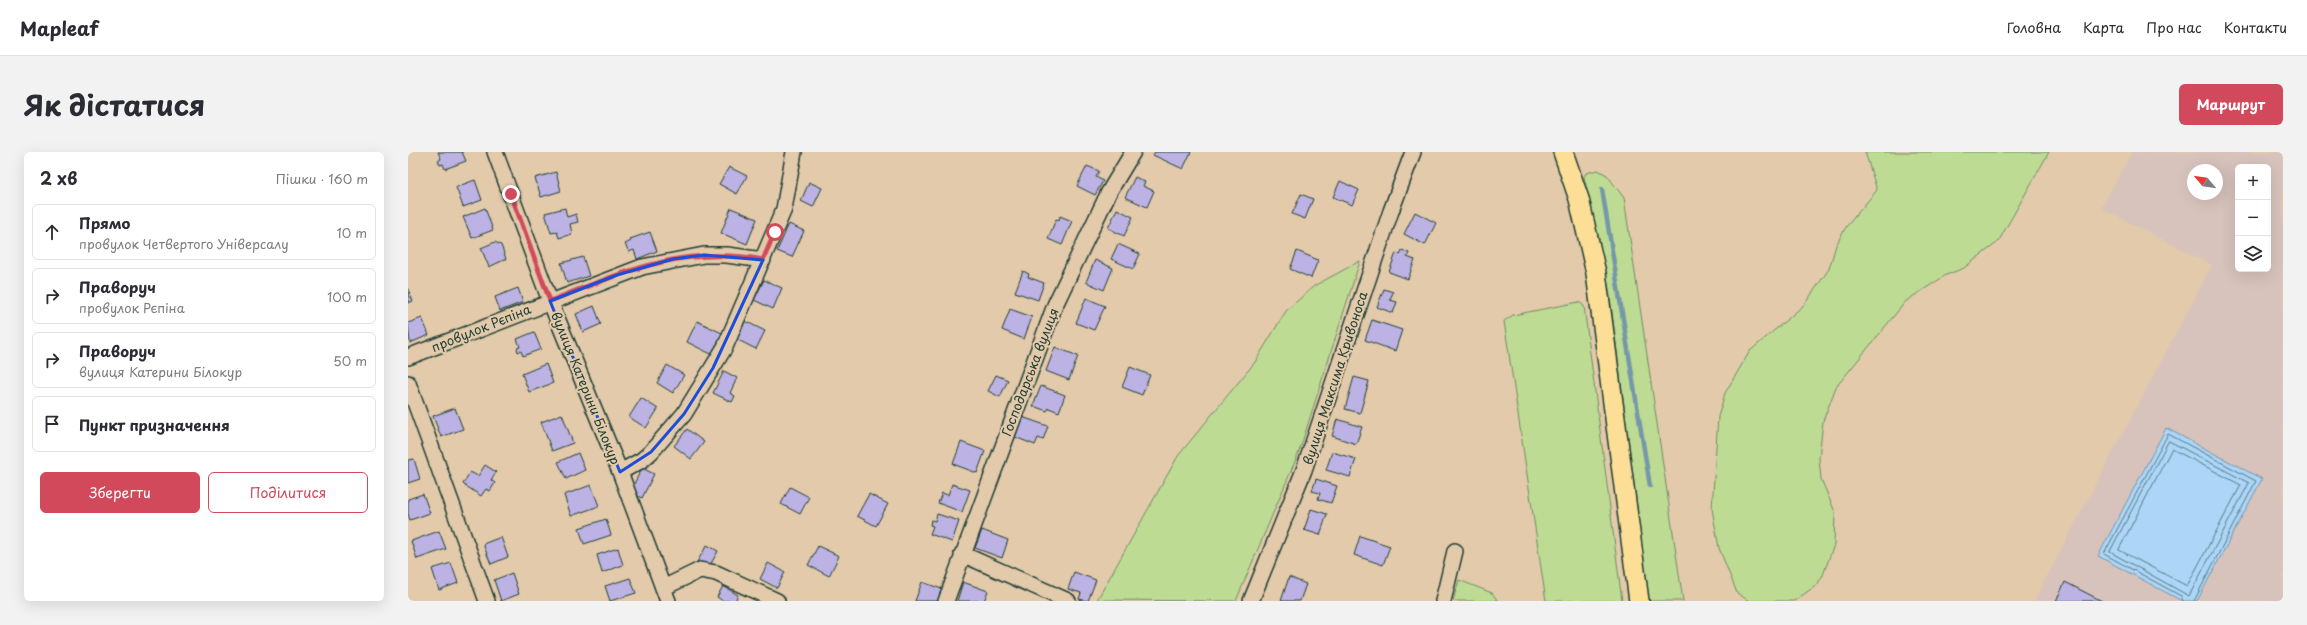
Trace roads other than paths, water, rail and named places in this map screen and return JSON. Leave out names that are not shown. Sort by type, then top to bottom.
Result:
[{"type":"main road","points":[[1563,152],[1579,199],[1596,273],[1639,601]]},
{"type":"street","name":"вулиця Катерини Білокур","points":[[495,152],[550,301],[620,472],[666,595]]},
{"type":"street","points":[[620,472],[642,460],[651,452],[684,414],[725,347],[784,209],[794,152]]},
{"type":"street","name":"Господарська вулиця","points":[[946,601],[962,554],[1055,305],[1109,192],[1133,152]]},
{"type":"street","name":"вулиця Максима Кривоноса","points":[[1251,601],[1304,470],[1388,218],[1413,152]]},
{"type":"street","name":"провулок Рєпіна","points":[[408,357],[623,273],[673,260],[704,255],[727,254],[763,260]]},
{"type":"street","points":[[408,383],[487,601]]},
{"type":"street","points":[[1443,601],[1456,551]]},
{"type":"street","points":[[962,554],[1068,601]]},
{"type":"street","points":[[666,595],[700,570],[716,573],[777,601]]},
{"type":"water","points":[[2166,428],[2262,479],[2197,601],[2182,601],[2098,556]]},
{"type":"waterway","points":[[1602,189],[1650,486]]}]
